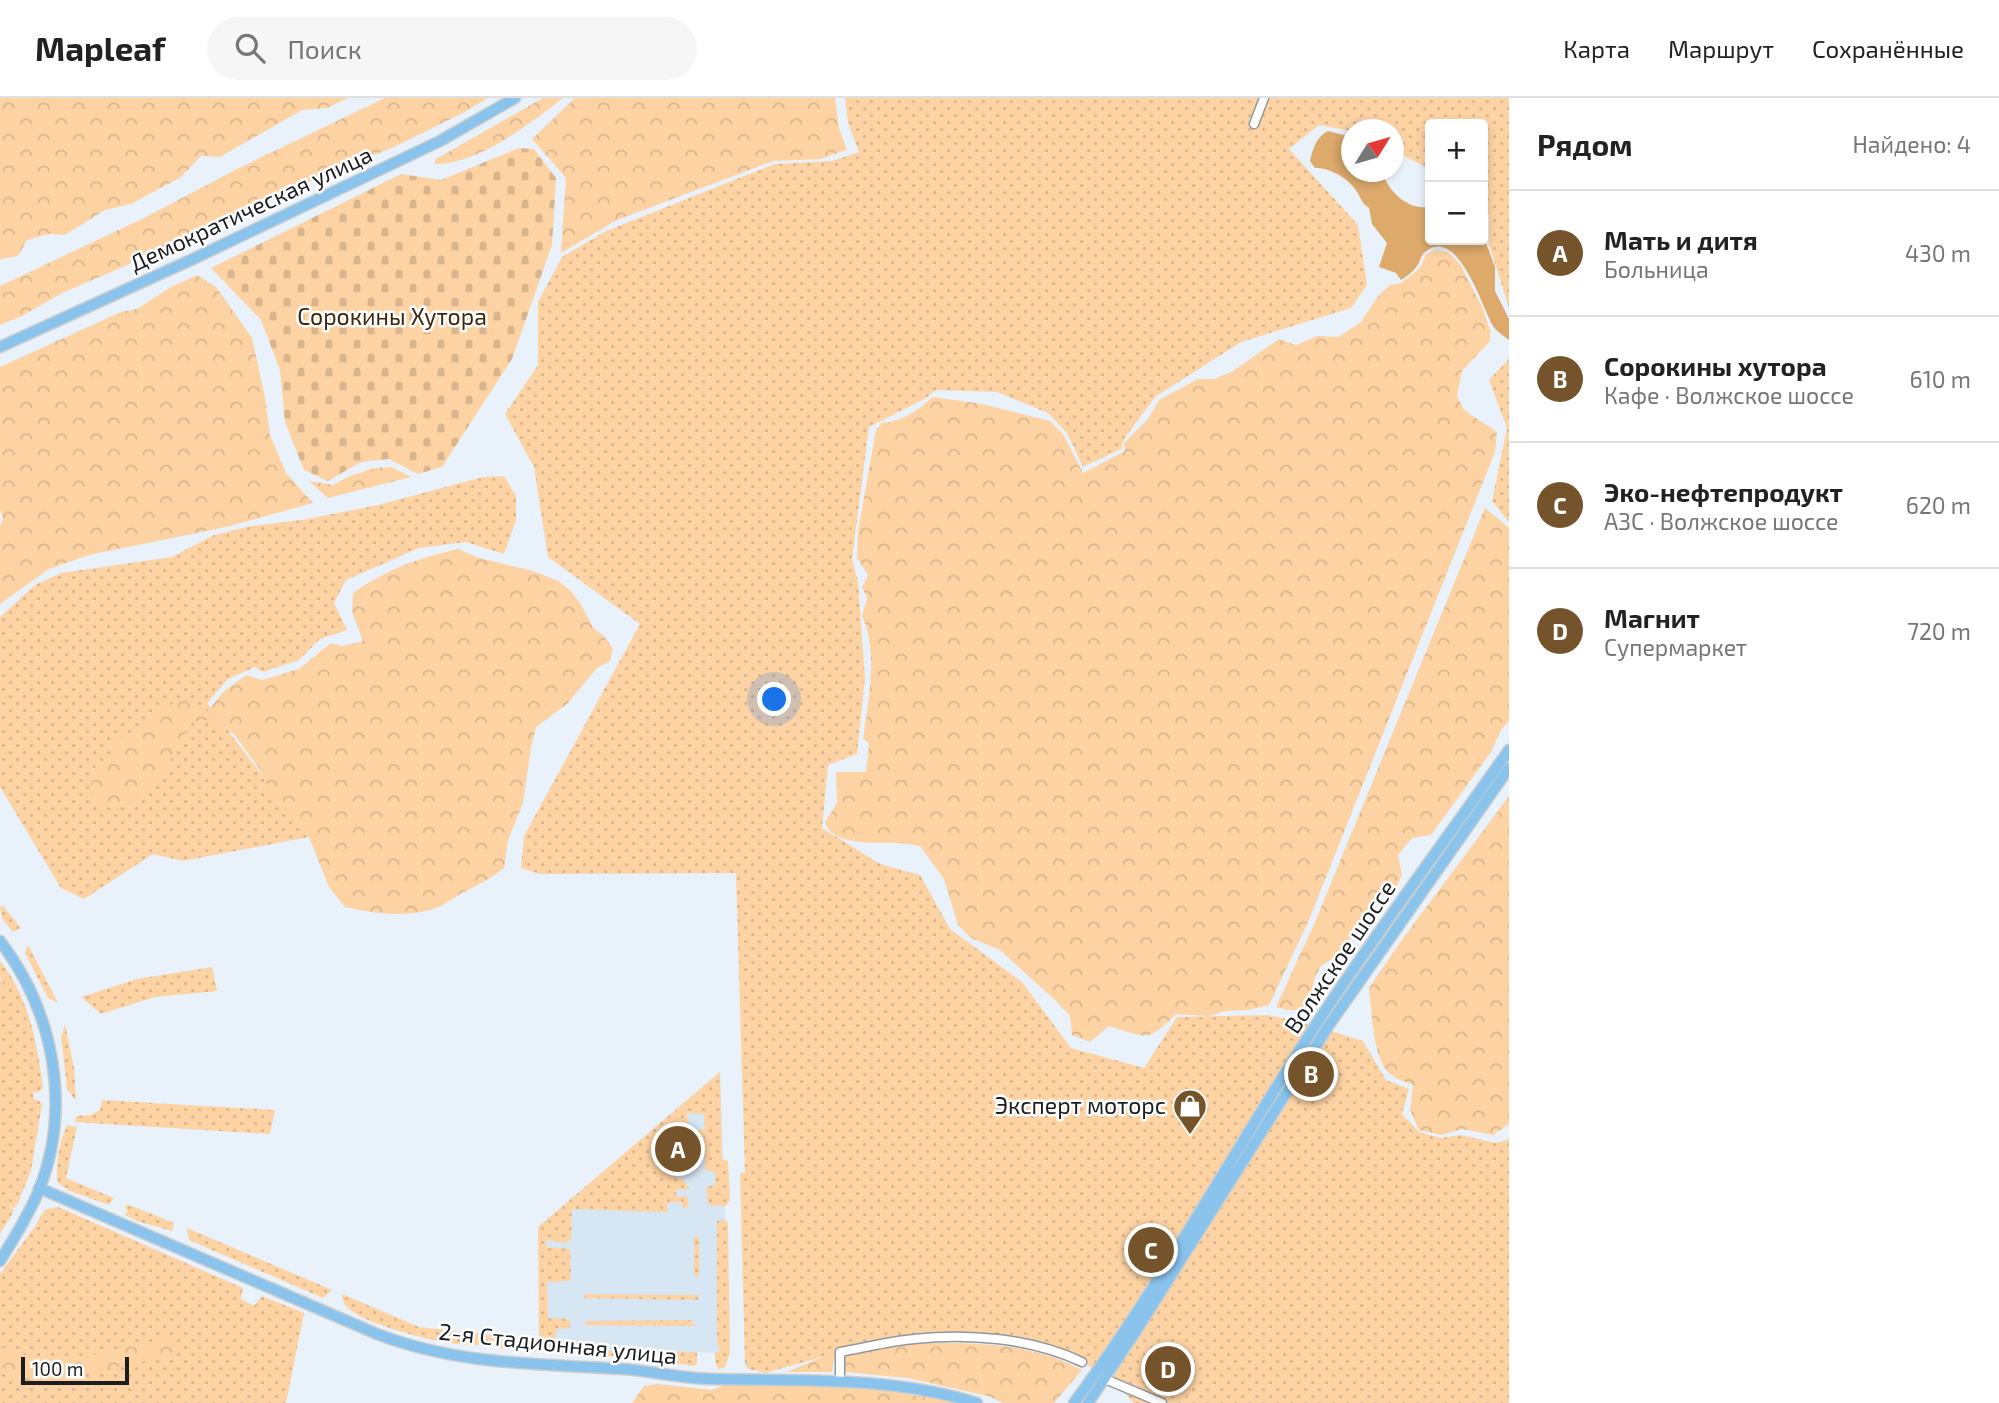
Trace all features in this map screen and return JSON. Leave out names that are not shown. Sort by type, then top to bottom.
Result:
[{"type":"main road","name":"Демократическая улица","points":[[0,347],[396,162],[451,135],[515,98]]},
{"type":"main road","name":"Волжское шоссе","points":[[1074,1403],[1155,1283],[1317,1024],[1509,750]]},
{"type":"main road","name":"Волжское шоссе","points":[[1088,1403],[1358,981],[1509,768]]},
{"type":"main road","points":[[0,941],[26,980],[44,1023],[55,1076],[56,1116],[39,1188],[0,1261]]},
{"type":"main road","name":"2-я Стадионная улица","points":[[39,1188],[377,1334],[427,1351],[512,1363],[624,1369],[710,1379],[840,1381],[918,1387],[977,1403]]},
{"type":"street","points":[[1254,124],[1264,98]]},
{"type":"street","points":[[840,1381],[840,1352],[914,1339],[990,1337],[1061,1352],[1082,1362]]},
{"type":"street","points":[[1105,1379],[1162,1403]]},
{"type":"shaded area","points":[[1328,131],[1341,134],[1341,177],[1332,171],[1315,168],[1310,161],[1314,147]]},
{"type":"shaded area","points":[[1349,182],[1387,182],[1394,193],[1407,203],[1425,207],[1425,245],[1486,245],[1495,267],[1495,291],[1509,319],[1509,340],[1493,326],[1467,272],[1448,250],[1437,247],[1425,252],[1410,274],[1401,280],[1396,273],[1379,267],[1387,243],[1372,224],[1369,208]]},
{"type":"shaded area","points":[[720,1072],[730,1353],[549,1349],[545,1225]]},
{"type":"green space","points":[[0,98],[348,98],[327,108],[302,110],[220,157],[201,156],[181,177],[131,204],[105,210],[65,235],[49,234],[27,240],[18,256],[0,259]]},
{"type":"green space","points":[[385,98],[488,98],[394,147],[311,181],[230,221],[62,293],[0,325],[0,286]]},
{"type":"green space","points":[[543,98],[563,98],[519,131],[485,150],[451,162],[434,164],[436,159]]},
{"type":"green space","points":[[575,98],[835,98],[839,128],[847,150],[820,159],[773,161],[617,220],[561,253],[566,178],[532,139]]},
{"type":"green space","points":[[845,98],[1509,98],[1509,308],[1489,244],[1488,119],[1425,119],[1425,166],[1404,156],[1404,119],[1341,119],[1341,129],[1319,125],[1289,149],[1358,225],[1367,285],[1351,308],[1241,342],[1155,397],[1124,439],[1121,449],[1083,467],[1067,433],[1048,413],[997,392],[936,390],[926,398],[869,427],[852,559],[858,582],[865,678],[857,754],[828,765],[822,828],[880,864],[920,875],[950,929],[1022,982],[1071,1048],[1144,1068],[1177,1017],[1268,1015],[1363,1041],[1386,1080],[1409,1089],[1402,1114],[1419,1132],[1441,1138],[1460,1135],[1496,1143],[1509,1139],[1509,1403],[1134,1403],[1114,1382],[1105,1379],[1082,1362],[990,1337],[914,1339],[840,1352],[765,1373],[749,1369],[745,1365],[740,1174],[745,1172],[736,873],[540,874],[521,868],[524,836],[640,624],[548,557],[534,467],[505,414],[538,365],[538,302],[562,257],[606,231],[775,164],[832,161],[859,152],[848,123]]},
{"type":"green space","name":"Сорокины Хутора","points":[[519,148],[534,149],[556,178],[552,245],[512,359],[442,467],[418,474],[389,459],[361,462],[328,481],[304,470],[285,422],[280,370],[261,320],[211,268],[401,174],[441,180]]},
{"type":"green space","points":[[1436,250],[1448,252],[1460,264],[1482,307],[1490,330],[1490,341],[1462,371],[1457,396],[1464,410],[1497,432],[1495,452],[1309,920],[1269,1005],[1209,1016],[1176,1014],[1158,1030],[1146,1035],[1109,1026],[1090,1042],[1072,1035],[1070,1016],[1056,1001],[1000,950],[971,938],[958,925],[944,879],[920,846],[856,842],[837,836],[829,830],[825,822],[837,803],[836,772],[866,772],[869,743],[863,739],[871,661],[867,630],[862,616],[867,598],[862,587],[868,575],[857,558],[858,532],[876,430],[882,423],[909,414],[933,397],[982,404],[1050,421],[1063,434],[1083,473],[1125,451],[1124,443],[1148,419],[1159,400],[1198,379],[1215,379],[1233,371],[1279,339],[1296,345],[1317,336],[1339,337],[1361,322],[1378,296],[1390,285],[1401,283],[1413,274],[1420,268],[1426,254]]},
{"type":"green space","points":[[197,275],[216,287],[252,338],[270,435],[286,473],[313,503],[226,527],[89,555],[49,569],[0,604],[0,526],[3,518],[0,510],[0,367],[121,312],[137,309],[171,287]]},
{"type":"green space","points":[[1509,359],[1509,522],[1492,501],[1507,428],[1489,380]]},
{"type":"green space","points":[[392,467],[411,477],[328,498],[309,481],[333,485],[375,468]]},
{"type":"green space","points":[[504,476],[516,496],[516,520],[504,554],[466,542],[419,548],[346,580],[334,603],[347,630],[320,639],[299,660],[263,672],[255,667],[228,679],[207,703],[309,837],[183,861],[153,854],[84,899],[61,888],[0,787],[0,617],[35,585],[61,573],[172,557],[214,535],[251,526],[302,520],[378,505],[483,477]]},
{"type":"green space","points":[[1485,508],[1509,528],[1509,721],[1501,730],[1491,752],[1431,835],[1412,838],[1398,855],[1402,875],[1396,888],[1377,899],[1341,953],[1321,966],[1314,979],[1312,994],[1317,1002],[1308,1010],[1276,1007],[1315,922]]},
{"type":"green space","points":[[458,549],[479,558],[533,571],[558,581],[571,591],[593,628],[604,636],[613,649],[610,661],[597,668],[567,704],[536,727],[523,803],[508,840],[504,868],[443,905],[419,912],[382,913],[345,907],[329,887],[309,837],[278,805],[258,767],[234,734],[209,720],[191,722],[167,766],[148,790],[129,803],[115,808],[105,807],[95,799],[91,786],[96,763],[114,761],[112,743],[126,736],[159,710],[186,698],[208,711],[223,692],[246,675],[262,680],[299,669],[331,643],[342,646],[363,641],[352,612],[353,593],[403,565]]},
{"type":"green space","points":[[1509,796],[1509,1124],[1493,1135],[1462,1129],[1441,1135],[1419,1130],[1410,1110],[1413,1085],[1389,1073],[1379,1056],[1369,988]]},
{"type":"green space","points":[[0,906],[3,906],[21,928],[13,932],[2,919]]},
{"type":"green space","points":[[28,945],[58,1003],[48,998],[25,953]]},
{"type":"green space","points":[[0,961],[10,974],[25,1005],[38,1055],[43,1088],[37,1093],[33,1092],[34,1100],[42,1104],[31,1171],[17,1205],[14,1208],[9,1206],[14,1211],[0,1234],[0,979],[5,987],[0,977]]},
{"type":"green space","points":[[212,967],[217,991],[155,997],[101,1014],[81,997],[137,979]]},
{"type":"green space","points":[[65,1024],[74,1068],[76,1101],[67,1089],[61,1037]]},
{"type":"green space","points":[[720,1072],[722,1159],[728,1161],[730,1200],[726,1206],[708,1205],[706,1187],[715,1185],[715,1172],[705,1170],[704,1137],[699,1135],[698,1130],[705,1129],[704,1114],[687,1113],[689,1134],[685,1140],[663,1139],[662,1144],[675,1145],[677,1151],[687,1151],[688,1165],[674,1165],[676,1178],[682,1178],[690,1189],[676,1190],[676,1196],[688,1197],[688,1207],[683,1209],[681,1202],[667,1203],[668,1212],[572,1209],[571,1239],[566,1243],[546,1240],[546,1247],[570,1249],[571,1278],[568,1281],[547,1282],[548,1318],[569,1319],[570,1328],[556,1329],[555,1349],[566,1350],[564,1354],[497,1348],[495,1342],[482,1340],[479,1345],[467,1345],[430,1339],[369,1320],[345,1305],[342,1294],[419,1327],[539,1341],[538,1227]]},
{"type":"green space","points":[[102,1100],[275,1110],[270,1134],[75,1122],[76,1116],[91,1115],[100,1110]]},
{"type":"green space","points":[[67,1125],[77,1127],[66,1178],[114,1198],[109,1205],[70,1191],[57,1182],[59,1153]]},
{"type":"green space","points":[[127,1204],[174,1223],[172,1231],[125,1215],[128,1211],[125,1208]]},
{"type":"green space","points":[[58,1207],[243,1288],[241,1299],[254,1306],[262,1296],[304,1313],[286,1403],[0,1403],[0,1274],[46,1209]]},
{"type":"green space","points":[[726,1220],[730,1353],[725,1367],[718,1369],[715,1361],[715,1352],[720,1352],[717,1340],[717,1221]]},
{"type":"green space","points":[[187,1228],[332,1290],[323,1298],[189,1240]]},
{"type":"green space","points":[[694,1237],[699,1237],[699,1276],[694,1275]]},
{"type":"green space","points":[[584,1294],[699,1295],[698,1300],[584,1298]]},
{"type":"green space","points":[[690,1320],[696,1326],[585,1325],[585,1321]]},
{"type":"green space","points":[[178,1336],[174,1355],[22,1386],[0,1364],[1,1348],[12,1348],[45,1365]]},
{"type":"green space","points":[[581,1339],[582,1350],[697,1352],[697,1363],[694,1366],[630,1357],[582,1355],[578,1347]]},
{"type":"green space","points":[[919,1343],[982,1344],[1023,1349],[1063,1361],[1082,1370],[1054,1403],[1003,1403],[988,1396],[908,1378],[845,1372],[844,1353]]},
{"type":"green space","points":[[835,1352],[832,1372],[786,1372]]},
{"type":"green space","points":[[739,1379],[816,1380],[963,1403],[632,1403],[644,1386],[657,1384],[712,1390]]},
{"type":"place","name":"Сорокины хутора","points":[[1311,1074]]},
{"type":"place","name":"Эксперт моторс","points":[[1190,1136]]},
{"type":"place","name":"Мать и дитя","points":[[678,1149]]},
{"type":"place","name":"Эко-нефтепродукт","points":[[1151,1250]]},
{"type":"place","name":"Магнит","points":[[1168,1369]]}]
